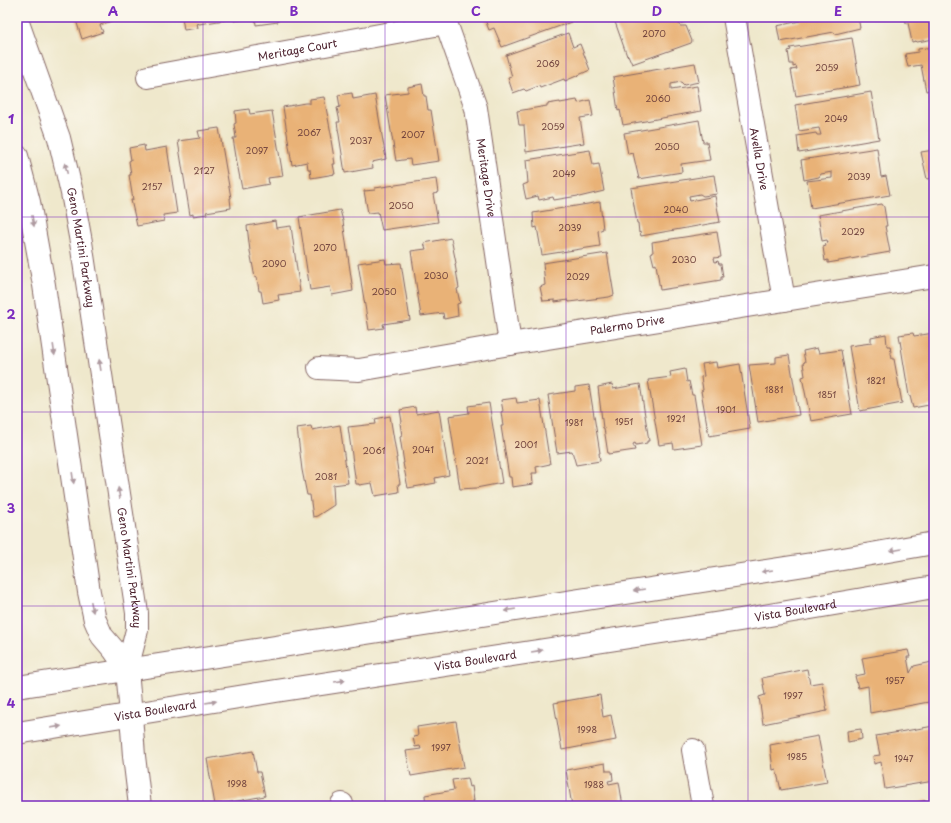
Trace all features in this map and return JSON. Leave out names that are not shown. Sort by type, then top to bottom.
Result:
[{"type":"street","name":"Avella Drive","points":[[734,17],[784,300]]},
{"type":"street","name":"Geno Martini Parkway","points":[[17,20],[59,138],[72,193],[81,242],[137,613],[137,630],[127,669]]},
{"type":"street","name":"Meritage Court","points":[[148,77],[445,20]]},
{"type":"street","name":"Meritage Drive","points":[[445,20],[476,108],[510,344]]},
{"type":"street","points":[[17,156],[29,202],[44,285],[89,592],[95,620],[102,636],[127,669],[132,715],[133,751],[140,806]]},
{"type":"street","name":"Palermo Drive","points":[[319,368],[359,370],[510,344],[934,276]]},
{"type":"street","points":[[17,687],[831,561],[934,543]]},
{"type":"street","name":"Vista Boulevard","points":[[17,734],[292,689],[740,620],[934,587]]},
{"type":"street","points":[[693,750],[703,806]]},
{"type":"building","points":[[75,17],[120,18],[100,25],[103,32],[82,39]]},
{"type":"building","points":[[182,17],[224,17],[225,20],[199,24],[197,23],[198,28],[184,30]]},
{"type":"building","points":[[233,17],[253,17],[253,18],[234,21]]},
{"type":"building","points":[[255,17],[277,17],[278,22],[256,25]]},
{"type":"building","points":[[484,17],[569,17],[571,22],[502,47],[494,28],[489,30]]},
{"type":"building","points":[[620,17],[683,17],[685,22],[679,24],[680,26],[686,26],[692,41],[691,43],[632,64],[628,55],[627,56],[614,19]]},
{"type":"building","points":[[799,17],[858,17],[860,28],[835,34],[834,32],[780,42],[777,26],[800,21]]},
{"type":"building","points":[[905,17],[934,17],[934,39],[912,42],[908,23],[906,23]]},
{"type":"building","points":[[568,33],[573,47],[580,44],[590,70],[565,81],[564,79],[540,88],[539,86],[526,91],[524,89],[513,93],[508,78],[512,77],[506,55]]},
{"type":"building","points":[[852,38],[860,85],[796,96],[791,70],[797,69],[796,66],[793,67],[793,64],[790,64],[788,51],[791,50],[790,48]]},
{"type":"building","points":[[934,47],[934,89],[926,91],[921,65],[908,67],[905,54],[918,52],[918,49]]},
{"type":"building","points":[[695,63],[699,82],[684,85],[681,82],[671,84],[671,90],[697,86],[701,111],[623,125],[620,110],[618,111],[613,77]]},
{"type":"building","points":[[422,84],[428,110],[431,110],[439,161],[411,165],[410,159],[396,161],[385,95],[408,92],[408,87]]},
{"type":"building","points":[[871,92],[879,139],[799,153],[797,136],[816,133],[817,135],[821,135],[819,128],[799,131],[795,105]]},
{"type":"building","points":[[352,93],[353,99],[375,95],[386,159],[372,162],[373,168],[345,173],[337,122],[340,122],[337,108],[340,107],[338,95]]},
{"type":"building","points":[[324,97],[332,139],[335,174],[311,178],[310,169],[308,169],[307,162],[292,165],[283,107],[305,103],[310,104],[310,99]]},
{"type":"building","points":[[934,98],[934,120],[933,120],[929,99]]},
{"type":"building","points":[[577,100],[578,103],[590,100],[593,116],[580,118],[584,143],[526,152],[524,125],[519,125],[517,111],[547,106],[547,104]]},
{"type":"building","points":[[249,109],[250,114],[272,111],[283,176],[268,178],[269,184],[242,189],[233,138],[236,138],[234,124],[236,123],[235,111]]},
{"type":"building","points":[[699,120],[703,142],[707,142],[710,160],[681,164],[682,172],[639,179],[633,153],[628,154],[624,133]]},
{"type":"building","points":[[219,128],[231,198],[231,208],[206,212],[207,214],[193,216],[193,214],[190,215],[178,141],[200,138],[198,131]]},
{"type":"building","points":[[144,145],[145,151],[167,147],[177,213],[163,215],[164,221],[137,226],[131,200],[133,200],[129,175],[131,175],[129,161],[131,160],[129,148]]},
{"type":"building","points":[[877,148],[881,177],[886,176],[890,195],[811,208],[807,181],[832,178],[832,172],[821,174],[819,177],[804,180],[801,160]]},
{"type":"building","points":[[590,150],[593,165],[599,164],[604,191],[579,197],[554,200],[553,197],[539,200],[538,196],[526,199],[523,185],[528,183],[526,160]]},
{"type":"building","points":[[934,150],[933,182],[933,178],[927,179],[921,152]]},
{"type":"building","points":[[714,175],[717,194],[703,196],[700,194],[689,196],[690,201],[715,196],[720,222],[641,236],[640,232],[639,233],[631,188]]},
{"type":"building","points":[[436,179],[438,193],[433,194],[438,222],[382,230],[378,212],[368,213],[364,191]]},
{"type":"building","points":[[600,202],[603,229],[598,231],[600,246],[542,255],[537,227],[534,228],[533,213]]},
{"type":"building","points":[[882,204],[884,207],[887,226],[885,226],[890,252],[828,263],[828,260],[825,261],[823,247],[828,243],[827,240],[822,241],[818,215]]},
{"type":"building","points":[[340,210],[343,221],[353,291],[332,295],[330,287],[310,290],[299,217]]},
{"type":"building","points":[[275,221],[276,228],[291,226],[300,292],[278,295],[279,300],[263,303],[257,277],[255,278],[247,226]]},
{"type":"building","points":[[717,232],[721,257],[714,258],[715,262],[718,261],[719,264],[721,264],[723,277],[721,277],[721,280],[660,290],[656,264],[654,265],[651,253],[653,252],[652,242]]},
{"type":"building","points":[[451,238],[459,288],[457,289],[460,303],[457,304],[458,316],[444,319],[443,313],[421,316],[411,251],[426,249],[424,243]]},
{"type":"building","points":[[607,253],[614,295],[609,297],[569,302],[568,300],[555,302],[555,300],[543,301],[540,287],[545,285],[543,263]]},
{"type":"building","points":[[385,259],[386,264],[401,263],[410,320],[383,324],[384,328],[369,330],[358,263]]},
{"type":"building","points":[[913,333],[914,336],[934,333],[934,404],[913,408],[909,396],[899,335]]},
{"type":"building","points":[[886,334],[887,346],[890,346],[892,359],[894,359],[902,403],[860,411],[849,346],[871,343],[871,337]]},
{"type":"building","points":[[817,348],[819,353],[841,350],[852,414],[811,421],[802,377],[805,376],[803,351]]},
{"type":"building","points":[[789,355],[799,415],[758,422],[749,365],[776,363],[776,357]]},
{"type":"building","points":[[716,362],[717,368],[740,364],[750,429],[709,436],[701,391],[703,390],[701,377],[704,376],[702,364]]},
{"type":"building","points":[[685,369],[687,382],[689,381],[692,395],[694,395],[702,445],[674,449],[673,443],[659,445],[648,380],[671,377],[670,372]]},
{"type":"building","points":[[612,384],[613,389],[640,384],[649,441],[647,441],[647,443],[636,445],[635,443],[633,444],[635,450],[608,454],[598,387]]},
{"type":"building","points":[[589,385],[600,461],[576,465],[572,451],[557,453],[548,395],[575,391],[575,387]]},
{"type":"building","points":[[516,398],[517,403],[540,400],[550,464],[536,467],[537,473],[532,473],[533,484],[512,487],[501,426],[503,426],[501,412],[503,411],[501,400]]},
{"type":"building","points":[[489,403],[502,483],[476,488],[460,489],[449,416],[469,413],[468,406]]},
{"type":"building","points":[[415,407],[416,414],[439,410],[449,475],[435,478],[436,483],[408,488],[400,437],[402,436],[400,423],[402,422],[400,410]]},
{"type":"building","points":[[390,416],[397,458],[400,484],[398,484],[399,492],[375,496],[372,483],[356,484],[348,427],[376,424],[375,419]]},
{"type":"building","points":[[340,425],[348,483],[333,485],[334,505],[313,517],[310,495],[307,495],[302,470],[297,428],[311,426],[312,430]]},
{"type":"building","points":[[908,650],[910,657],[907,657],[910,673],[914,666],[932,662],[934,673],[934,701],[870,713],[868,686],[858,688],[855,676],[865,674],[862,658]]},
{"type":"building","points":[[807,669],[810,684],[822,682],[827,711],[763,724],[759,697],[765,695],[762,678]]},
{"type":"building","points":[[600,695],[603,717],[611,715],[616,740],[562,750],[554,703]]},
{"type":"building","points":[[456,721],[464,767],[411,776],[406,751],[421,749],[420,746],[415,747],[413,737],[418,736],[417,727]]},
{"type":"building","points":[[934,726],[934,781],[885,789],[881,762],[874,764],[873,756],[880,755],[876,736]]},
{"type":"building","points":[[861,729],[862,739],[848,742],[847,731]]},
{"type":"building","points":[[818,736],[827,782],[781,790],[776,769],[773,770],[770,745]]},
{"type":"building","points":[[253,751],[257,772],[260,772],[265,796],[215,805],[207,759]]},
{"type":"building","points":[[605,763],[606,771],[612,771],[613,780],[608,781],[609,784],[619,782],[623,806],[572,806],[566,770]]},
{"type":"building","points":[[468,778],[470,787],[472,786],[474,806],[426,806],[425,795],[454,790],[452,780]]},
{"type":"building","points":[[926,800],[928,806],[909,806]]}]
